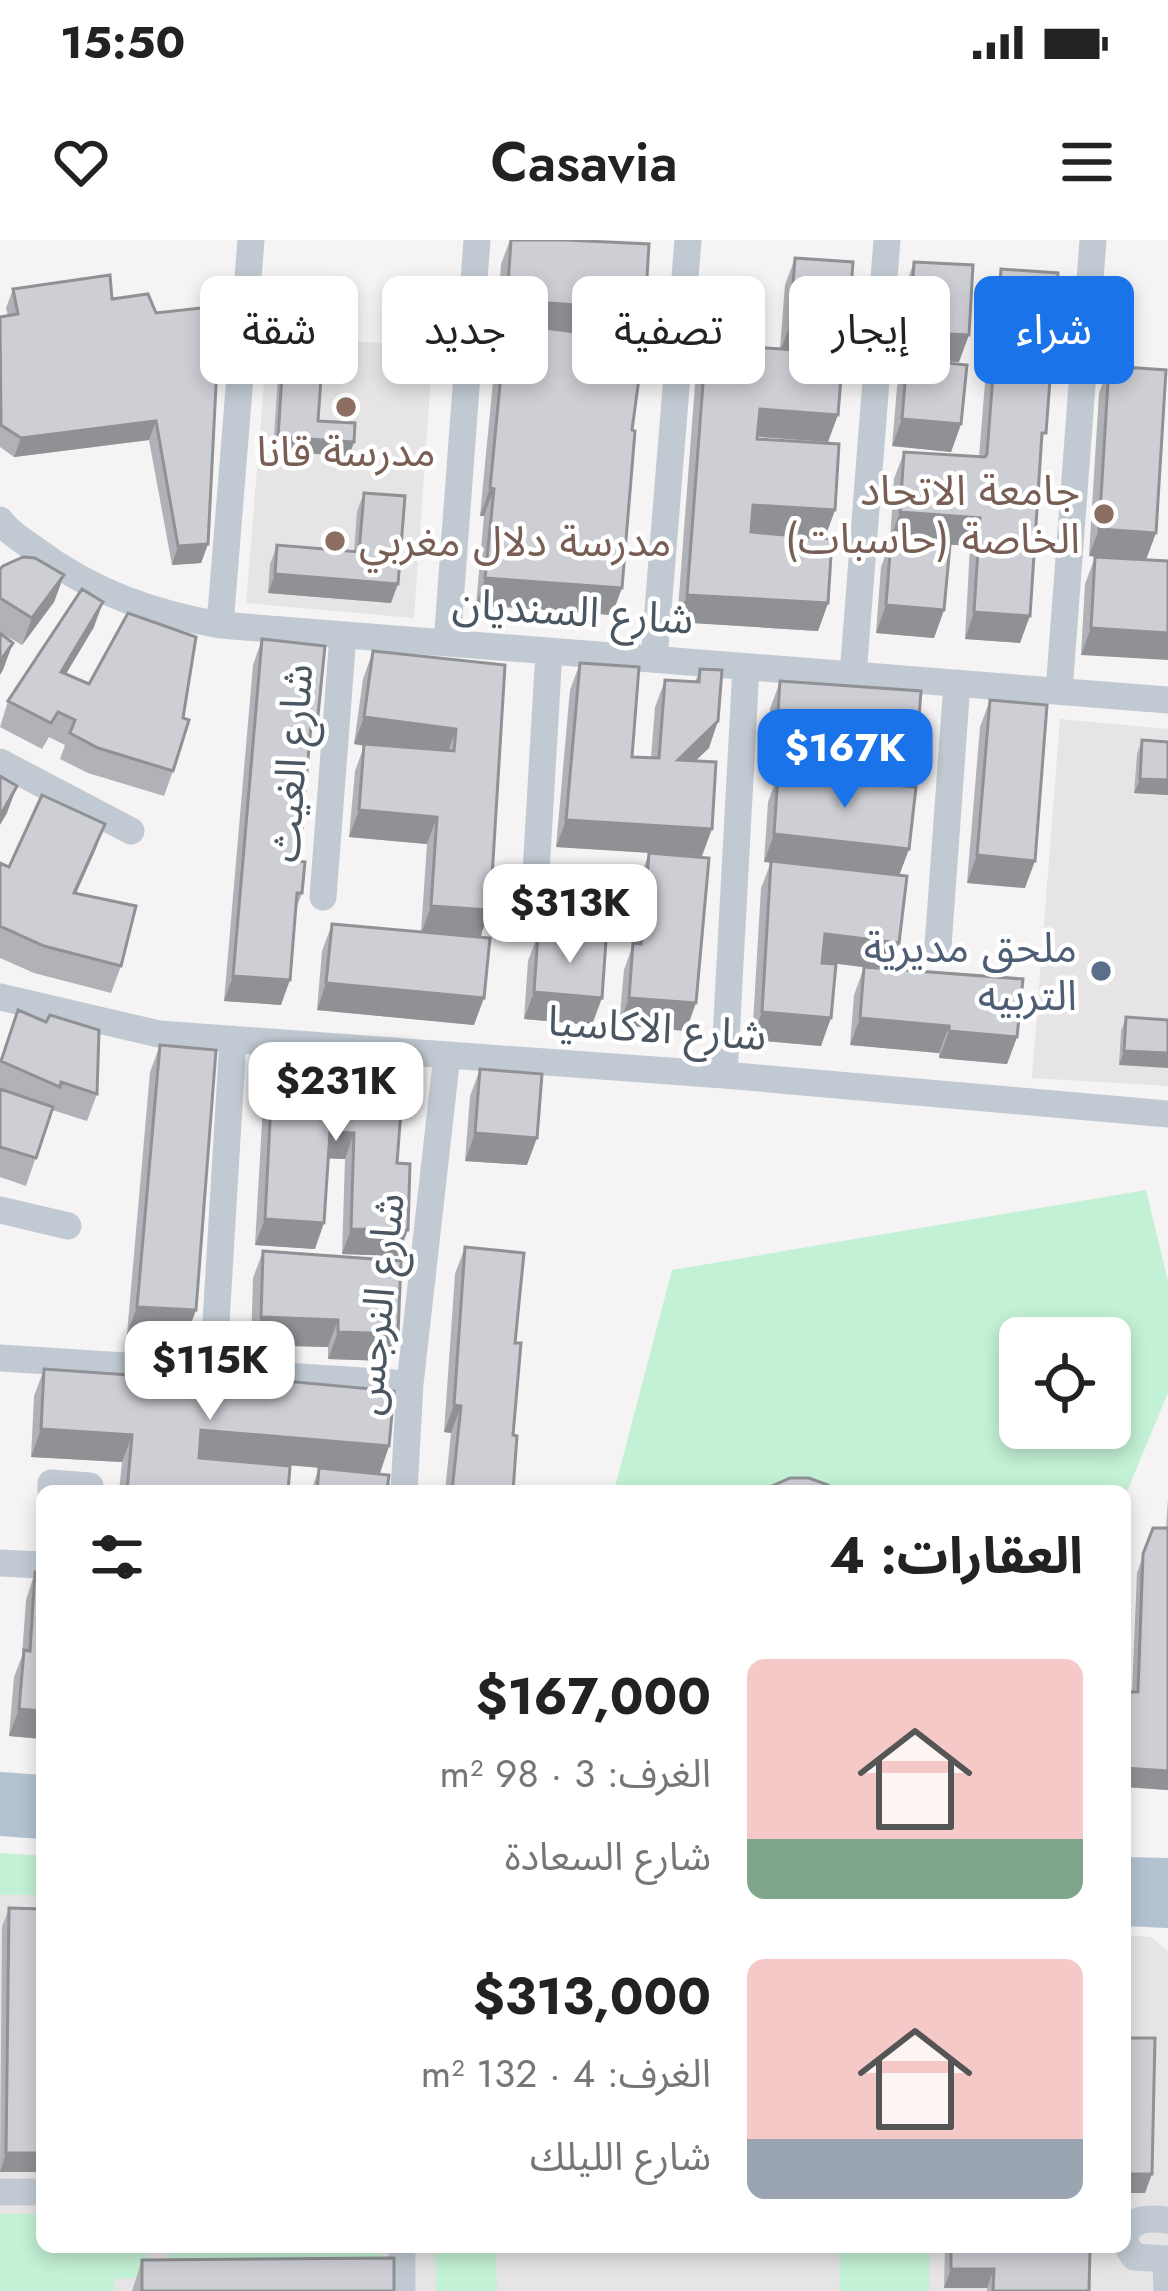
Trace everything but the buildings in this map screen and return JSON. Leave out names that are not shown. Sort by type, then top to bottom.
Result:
[{"type":"main road","points":[[0,1790],[36,1793]]},
{"type":"main road","points":[[0,1818],[36,1821]]},
{"type":"main road","points":[[1131,1875],[1168,1876]]},
{"type":"main road","points":[[1131,1908],[1168,1910]]},
{"type":"street","points":[[220,626],[251,240]]},
{"type":"street","points":[[447,643],[477,240]]},
{"type":"street","points":[[654,659],[688,240]]},
{"type":"street","points":[[853,675],[887,240]]},
{"type":"street","points":[[1059,691],[1094,240]]},
{"type":"street","name":"شارع السنديان","points":[[1,526],[110,596],[167,616],[220,626],[1168,700]]},
{"type":"street","name":"شارع الغيث","points":[[323,897],[343,635]]},
{"type":"street","points":[[533,923],[549,651]]},
{"type":"street","points":[[724,1075],[746,667]]},
{"type":"street","points":[[938,946],[957,683]]},
{"type":"street","points":[[0,762],[131,831]]},
{"type":"street","name":"شارع الاكاسيا","points":[[0,997],[159,1034],[724,1075],[1168,1114]]},
{"type":"street","points":[[213,1372],[233,1039]]},
{"type":"street","name":"شارع النرجس","points":[[404,1485],[410,1384],[447,1055]]},
{"type":"street","points":[[0,1210],[68,1226]]},
{"type":"street","points":[[0,1358],[410,1384]]},
{"type":"street","points":[[0,1563],[36,1565]]},
{"type":"street","points":[[0,2192],[36,2192]]},
{"type":"street","points":[[1131,2227],[1143,2219],[1168,2220]]},
{"type":"street","points":[[1131,2251],[1134,2257],[1167,2259],[1167,2291]]},
{"type":"street","points":[[402,2253],[402,2291]]},
{"type":"shaded area","points":[[358,342],[382,343],[382,384],[430,384],[414,618],[246,603],[264,384],[358,384]]},
{"type":"shaded area","points":[[1060,719],[1168,729],[1168,1086],[1032,1078]]},
{"type":"shaded area","points":[[0,1853],[36,1856],[36,2253],[1131,2253],[1131,1935],[1151,1937],[1168,1951],[1168,2291],[0,2291]]},
{"type":"green space","points":[[1146,1190],[1168,1281],[1168,1393],[1130,1485],[616,1485],[672,1270]]},
{"type":"green space","points":[[0,1853],[36,1856],[36,1895],[0,1895]]},
{"type":"green space","points":[[0,2214],[36,2214],[36,2253],[147,2253],[147,2278],[115,2279],[114,2291],[0,2291]]},
{"type":"green space","points":[[168,2253],[381,2253],[381,2274],[168,2278]]},
{"type":"green space","points":[[435,2253],[496,2253],[497,2291],[436,2291]]},
{"type":"green space","points":[[839,2253],[930,2253],[929,2291],[840,2291]]},
{"type":"place","name":"مدرسة قانا","points":[[346,407]]},
{"type":"place","name":"جامعة الاتحاد الخاصة (حاسبات)","points":[[1104,514]]},
{"type":"place","name":"مدرسة دلال مغربي","points":[[335,541]]},
{"type":"place","name":"ملحق مديرية التربيه","points":[[1101,971]]}]
